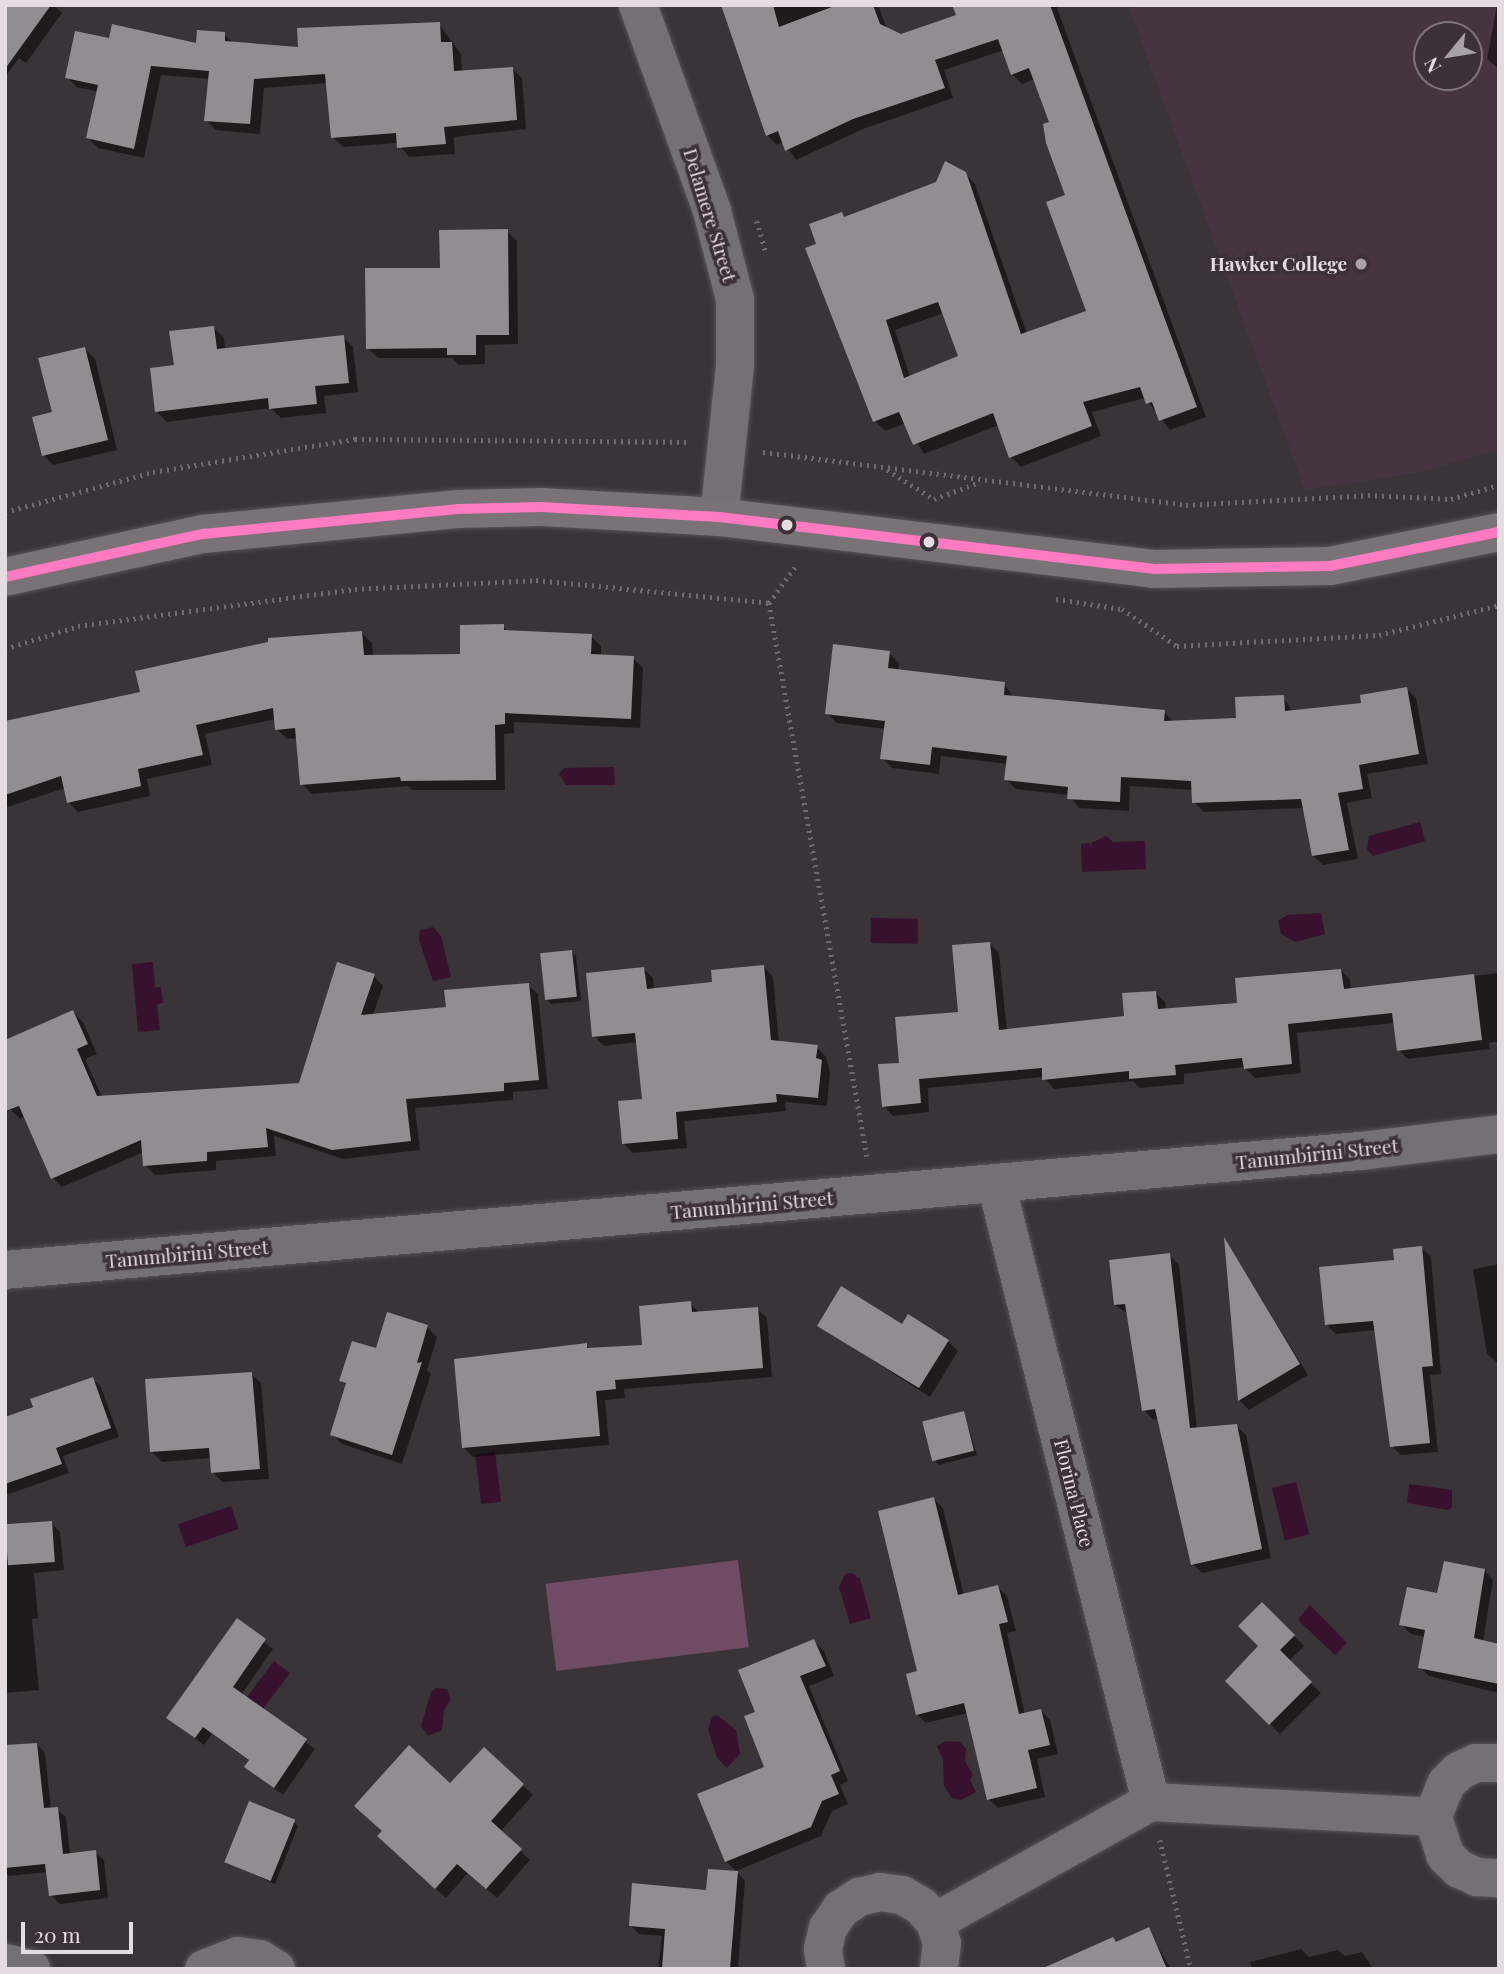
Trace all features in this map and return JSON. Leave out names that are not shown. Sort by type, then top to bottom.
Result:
[{"type":"street","name":"Delamere Street","points":[[638,5],[716,222],[735,299],[735,366],[719,517]]},
{"type":"street","points":[[5,577],[203,534],[287,522],[541,507],[719,517],[1153,569],[1330,566],[1499,532]]},
{"type":"street","name":"Tanumbirini Street","points":[[5,1270],[1361,1152],[1499,1134]]},
{"type":"street","name":"Florina Place","points":[[996,1183],[1151,1802]]},
{"type":"street","points":[[1499,1763],[1476,1763],[1459,1771],[1446,1784],[1433,1817],[1440,1846],[1459,1869],[1477,1877],[1499,1878]]},
{"type":"street","points":[[935,1922],[1151,1802],[1433,1817]]},
{"type":"street","points":[[826,1969],[823,1949],[828,1928],[841,1909],[859,1897],[880,1892],[902,1895],[921,1906],[935,1922],[942,1943],[939,1969]]},
{"type":"street","points":[[204,1969],[238,1956],[260,1959],[276,1969]]},
{"type":"street","points":[[5,1963],[31,1969]]},
{"type":"path","points":[[884,468],[934,499],[982,481]]},
{"type":"path","points":[[810,562],[799,560],[769,603],[873,1194]]},
{"type":"path","points":[[5,649],[78,625],[355,589],[536,580],[769,603]]},
{"type":"path","points":[[1049,598],[1122,609],[1177,646],[1379,635],[1499,605]]},
{"type":"path","points":[[1151,1802],[1191,1969]]},
{"type":"shaded area","name":"Hawker College","points":[[1128,5],[1499,5],[1499,450],[1415,473],[1305,490]]},
{"type":"shaded area","points":[[614,767],[615,785],[566,785],[559,774],[564,768]]},
{"type":"shaded area","points":[[1420,822],[1425,841],[1373,856],[1367,850],[1369,836]]},
{"type":"shaded area","points":[[1106,836],[1113,842],[1145,841],[1146,869],[1082,872],[1081,844],[1090,843],[1092,851],[1091,843]]},
{"type":"shaded area","points":[[1321,913],[1325,934],[1295,942],[1281,934],[1278,921],[1287,915]]},
{"type":"shaded area","points":[[871,918],[918,919],[918,944],[871,943]]},
{"type":"shaded area","points":[[433,927],[441,936],[451,977],[433,981],[419,940],[420,930]]},
{"type":"shaded area","points":[[153,962],[155,987],[161,987],[163,1003],[157,1004],[160,1030],[138,1032],[132,964]]},
{"type":"shaded area","points":[[495,1452],[501,1502],[481,1504],[475,1454]]},
{"type":"shaded area","points":[[1296,1482],[1309,1534],[1285,1540],[1272,1488]]},
{"type":"shaded area","points":[[1409,1484],[1452,1490],[1452,1507],[1448,1510],[1407,1503]]},
{"type":"shaded area","points":[[231,1506],[239,1529],[186,1547],[178,1524]]},
{"type":"shaded area","points":[[738,1560],[749,1647],[556,1671],[545,1584]]},
{"type":"shaded area","points":[[852,1573],[860,1579],[871,1618],[850,1624],[839,1587],[845,1574]]},
{"type":"shaded area","points":[[1310,1605],[1347,1643],[1335,1655],[1298,1620]]},
{"type":"shaded area","points":[[274,1661],[290,1673],[260,1712],[245,1700]]},
{"type":"shaded area","points":[[436,1688],[447,1689],[451,1699],[444,1710],[442,1730],[428,1736],[421,1726],[431,1692]]},
{"type":"shaded area","points":[[717,1715],[736,1730],[740,1754],[727,1768],[717,1758],[708,1729],[712,1717]]},
{"type":"shaded area","points":[[945,1741],[960,1742],[966,1749],[965,1761],[973,1775],[970,1780],[976,1792],[961,1800],[952,1798],[944,1786],[943,1760],[937,1746]]},
{"type":"building","points":[[5,5],[51,5],[5,69]]},
{"type":"building","points":[[721,5],[773,5],[779,27],[837,5],[873,5],[880,24],[901,34],[956,15],[952,5],[1050,5],[1197,407],[1159,421],[1152,402],[1146,404],[1140,387],[1083,402],[1092,426],[1009,458],[993,413],[913,445],[899,412],[873,422],[805,248],[816,244],[809,224],[842,212],[844,217],[936,182],[945,161],[966,172],[1021,334],[1086,311],[1046,202],[1065,195],[1046,143],[1043,124],[1049,122],[1029,68],[1011,75],[998,39],[935,60],[945,88],[853,119],[785,151],[778,131],[766,136]],"holes":[[[938,302],[958,356],[904,378],[886,320]]]},
{"type":"building","points":[[440,22],[441,42],[452,42],[454,71],[513,67],[517,120],[444,127],[446,144],[397,148],[396,133],[331,138],[325,74],[254,79],[250,124],[204,121],[209,71],[151,66],[134,149],[86,138],[98,85],[65,78],[75,31],[109,38],[112,24],[196,43],[197,30],[225,32],[225,41],[298,47],[297,28]]},
{"type":"building","points":[[508,229],[509,335],[476,335],[476,355],[447,355],[447,348],[366,349],[365,268],[440,268],[439,230]]},
{"type":"building","points":[[214,326],[217,349],[344,335],[349,383],[315,386],[317,404],[269,409],[268,398],[155,412],[150,368],[174,365],[169,331]]},
{"type":"building","points":[[85,347],[108,440],[42,456],[32,417],[52,412],[38,358]]},
{"type":"building","points":[[504,624],[504,630],[592,634],[591,654],[634,656],[631,719],[505,713],[505,724],[495,725],[496,780],[401,781],[400,777],[300,785],[295,728],[275,730],[273,708],[196,725],[203,755],[138,769],[141,786],[67,803],[61,776],[5,795],[5,721],[140,692],[135,671],[268,642],[268,638],[362,631],[364,655],[460,654],[460,625]]},
{"type":"building","points":[[833,644],[890,651],[888,668],[1005,682],[1004,695],[1165,710],[1164,721],[1236,718],[1235,697],[1284,695],[1285,711],[1361,703],[1360,695],[1407,687],[1419,754],[1359,765],[1363,789],[1338,793],[1349,850],[1312,856],[1301,799],[1192,803],[1191,781],[1121,777],[1120,802],[1067,799],[1068,787],[1004,780],[1007,756],[932,747],[930,765],[880,759],[885,721],[825,714]]},
{"type":"building","points":[[990,942],[999,1030],[1124,1016],[1122,993],[1156,991],[1158,1009],[1237,1003],[1235,978],[1341,969],[1344,989],[1474,974],[1482,1040],[1397,1051],[1392,1013],[1288,1024],[1292,1064],[1244,1069],[1242,1058],[1175,1065],[1176,1075],[1129,1079],[1129,1071],[1042,1080],[1042,1068],[919,1079],[921,1103],[882,1107],[878,1064],[899,1063],[895,1017],[958,1012],[952,945]]},
{"type":"building","points":[[572,950],[577,997],[545,1000],[540,953]]},
{"type":"building","points":[[337,962],[375,974],[361,1015],[446,1007],[444,990],[529,983],[539,1080],[504,1083],[504,1091],[406,1099],[411,1141],[332,1150],[266,1128],[268,1147],[207,1152],[207,1161],[143,1166],[141,1140],[51,1179],[19,1106],[5,1111],[5,1040],[73,1010],[88,1044],[77,1049],[97,1096],[299,1083]]},
{"type":"building","points":[[764,965],[771,1040],[818,1045],[816,1058],[822,1060],[818,1098],[776,1094],[777,1102],[676,1112],[678,1139],[622,1144],[618,1101],[642,1099],[635,1033],[592,1037],[586,973],[644,967],[647,989],[712,982],[711,970]]},
{"type":"building","points":[[1224,1237],[1300,1364],[1238,1401]]},
{"type":"building","points":[[1422,1246],[1433,1366],[1422,1367],[1430,1443],[1390,1447],[1373,1321],[1325,1325],[1319,1267],[1394,1260],[1393,1249]]},
{"type":"building","points":[[1170,1253],[1190,1428],[1237,1424],[1262,1549],[1191,1565],[1155,1409],[1142,1411],[1125,1304],[1114,1305],[1109,1260]]},
{"type":"building","points":[[841,1286],[902,1324],[908,1314],[949,1340],[919,1388],[817,1326]]},
{"type":"building","points":[[691,1301],[692,1312],[758,1307],[763,1368],[615,1380],[616,1389],[596,1391],[600,1436],[462,1448],[454,1359],[587,1343],[587,1348],[642,1345],[639,1306]]},
{"type":"building","points":[[387,1312],[428,1325],[417,1363],[422,1362],[392,1455],[330,1435],[346,1383],[339,1381],[352,1341],[376,1348]]},
{"type":"building","points":[[252,1372],[260,1469],[211,1473],[209,1448],[150,1452],[145,1379]]},
{"type":"building","points":[[93,1377],[111,1428],[56,1448],[62,1464],[5,1484],[5,1417],[33,1407],[30,1399]]},
{"type":"building","points":[[964,1411],[974,1451],[932,1461],[922,1421]]},
{"type":"building","points":[[934,1497],[958,1595],[998,1585],[1008,1622],[999,1624],[1019,1714],[1041,1709],[1050,1745],[1028,1750],[1037,1788],[987,1800],[964,1703],[916,1715],[906,1674],[917,1671],[878,1511]]},
{"type":"building","points":[[52,1521],[55,1562],[8,1565],[5,1524]]},
{"type":"building","points":[[1444,1561],[1485,1569],[1474,1638],[1499,1644],[1499,1684],[1418,1668],[1425,1630],[1399,1625],[1407,1587],[1437,1593]]},
{"type":"building","points":[[1262,1602],[1295,1635],[1280,1650],[1312,1682],[1269,1725],[1225,1681],[1258,1646],[1238,1626]]},
{"type":"building","points":[[237,1618],[266,1639],[233,1687],[307,1739],[274,1788],[244,1767],[249,1760],[203,1727],[195,1738],[166,1718]]},
{"type":"building","points":[[814,1639],[826,1666],[800,1676],[840,1771],[831,1775],[839,1794],[822,1801],[811,1827],[725,1862],[697,1794],[764,1767],[744,1716],[755,1712],[738,1670]]},
{"type":"building","points":[[37,1743],[44,1808],[58,1807],[63,1854],[96,1850],[100,1890],[49,1896],[45,1864],[5,1868],[5,1745]]},
{"type":"building","points":[[409,1745],[450,1783],[484,1747],[524,1784],[491,1821],[522,1849],[486,1889],[457,1864],[435,1889],[377,1836],[382,1831],[354,1806]]},
{"type":"building","points":[[249,1801],[295,1820],[271,1881],[224,1862]]},
{"type":"building","points":[[708,1869],[738,1871],[730,1969],[662,1969],[665,1929],[629,1926],[632,1883],[706,1890]]},
{"type":"building","points":[[1149,1927],[1167,1969],[1041,1969],[1113,1937],[1116,1942]]},
{"type":"transit line","points":[[5,577],[203,534],[457,509],[541,507],[719,517],[1153,569],[1330,566],[1499,532]]},
{"type":"place","name":"Hawker College","points":[[1361,264]]}]
